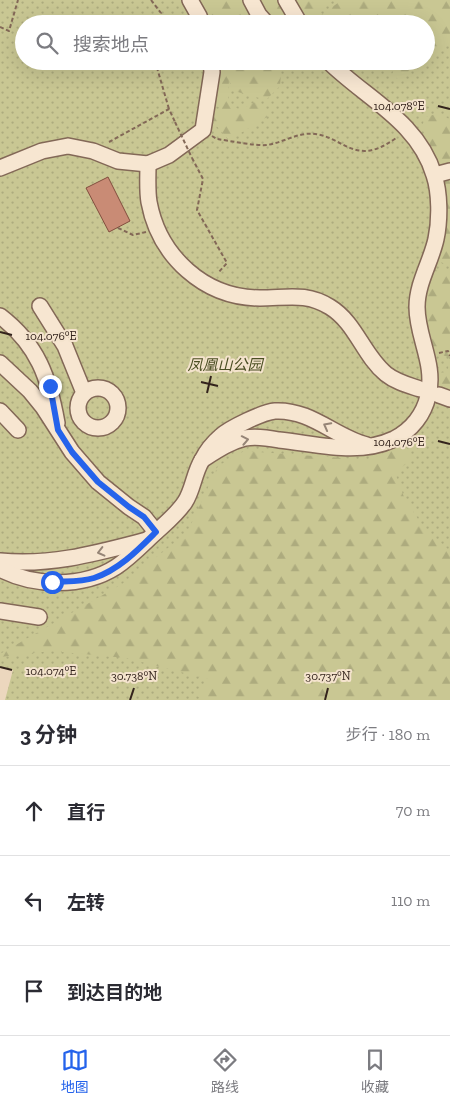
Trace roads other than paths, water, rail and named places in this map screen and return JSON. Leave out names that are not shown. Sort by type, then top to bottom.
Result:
[{"type":"lane","points":[[190,0],[198,15]]},
{"type":"lane","points":[[251,0],[259,15]]},
{"type":"lane","points":[[286,0],[295,15]]},
{"type":"lane","points":[[0,168],[42,151],[68,146],[93,151],[118,160],[148,164],[169,155],[203,130],[212,70]]},
{"type":"lane","points":[[202,460],[226,444],[246,438],[276,439],[344,448],[381,444],[396,438],[414,424],[423,412],[428,396],[431,369],[418,322],[417,307],[418,292],[436,238],[438,217],[434,175],[424,152],[408,130],[395,116],[350,82],[337,70]]},
{"type":"lane","points":[[148,164],[149,201],[159,236],[184,268],[223,293],[259,298],[299,296],[314,299],[344,318],[384,372],[395,380],[420,389]]},
{"type":"lane","points":[[434,175],[450,171]]},
{"type":"lane","points":[[40,306],[65,346],[84,393]]},
{"type":"lane","points":[[0,316],[24,338],[44,369],[50,386],[59,431]]},
{"type":"lane","points":[[0,363],[30,390],[83,466],[98,482],[144,517],[152,536]]},
{"type":"lane","points":[[95,388],[108,390],[116,400],[117,412],[110,423],[98,428],[91,427],[81,418],[78,405],[84,393],[95,388]]},
{"type":"lane","points":[[0,411],[18,430]]},
{"type":"lane","points":[[0,568],[9,574],[52,582],[95,578],[116,567],[172,518],[186,501],[202,460],[220,436],[246,421],[275,411],[294,413],[314,420],[350,439],[371,446]]},
{"type":"lane","points":[[59,431],[81,418]]},
{"type":"lane","points":[[0,561],[23,564],[46,563],[96,553],[152,536]]},
{"type":"lane","points":[[0,611],[39,617]]},
{"type":"park label","name":"凤凰山公园","points":[[225,365]]}]
